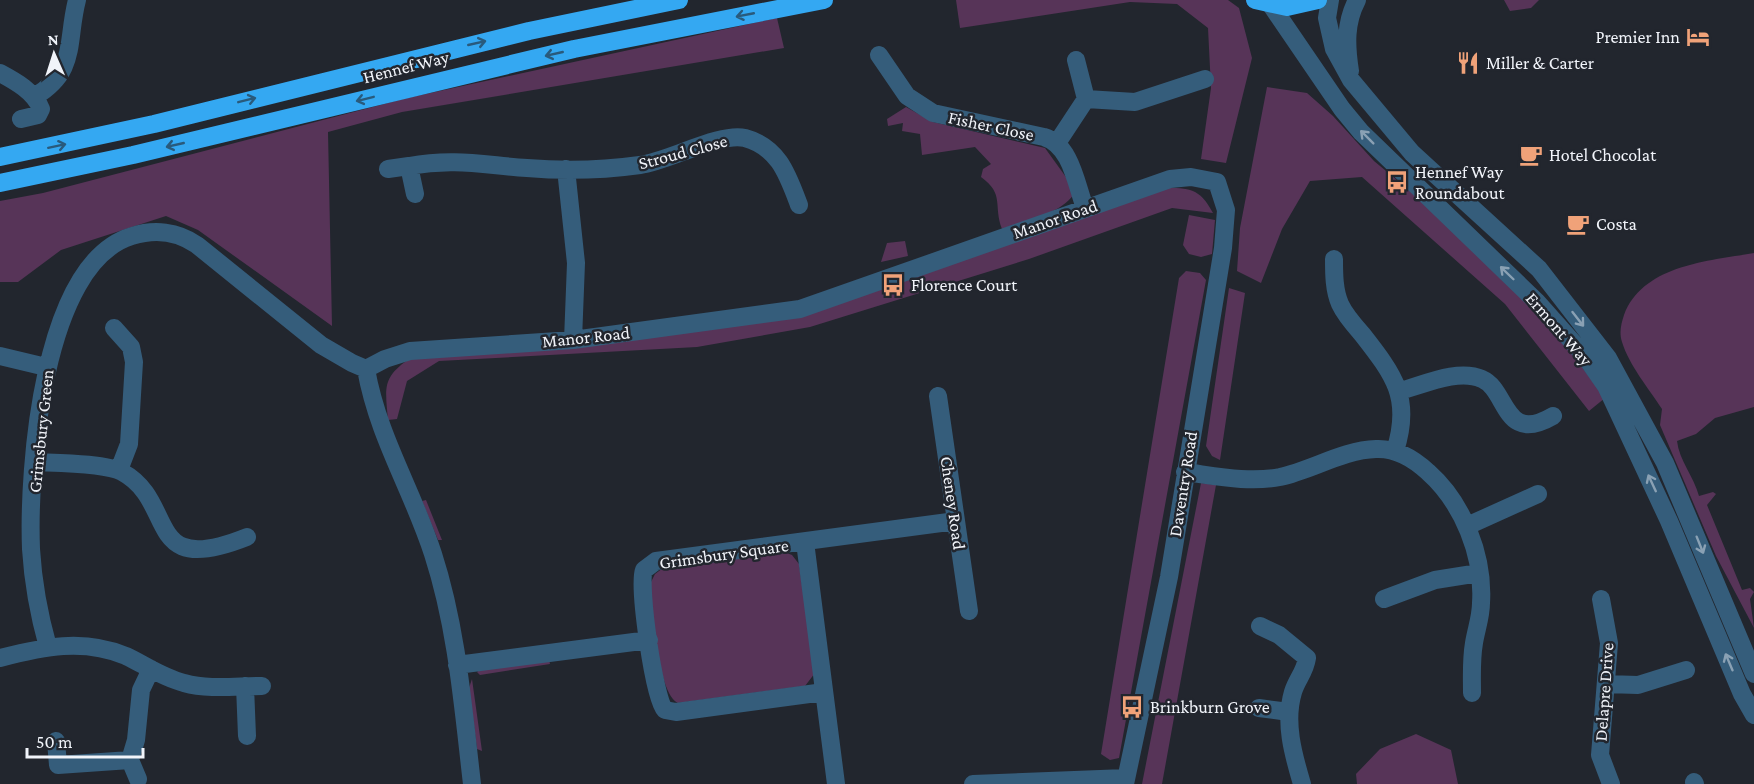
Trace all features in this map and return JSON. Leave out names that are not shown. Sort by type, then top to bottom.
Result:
[{"type":"highway","name":"Hennef Way","points":[[0,158],[142,126],[529,31],[679,0]]},
{"type":"highway","name":"Hennef Way","points":[[0,183],[133,155],[574,49],[824,0]]},
{"type":"highway","points":[[1263,3],[1295,6],[1318,0]]},
{"type":"street","points":[[34,97],[52,86],[63,68],[77,0]]},
{"type":"street","name":"Ermont Way","points":[[1330,0],[1327,18],[1334,49],[1351,80],[1412,153],[1539,269],[1608,358],[1665,463],[1754,674]]},
{"type":"street","points":[[1351,80],[1347,52],[1348,27],[1349,16],[1357,0]]},
{"type":"street","name":"Ermont Way","points":[[1263,3],[1361,132],[1537,302],[1585,356],[1605,386],[1669,521],[1742,694],[1754,715]]},
{"type":"street","name":"Fisher Close","points":[[879,55],[908,96],[933,113],[1044,137],[1057,143],[1065,153],[1085,208]]},
{"type":"street","points":[[1057,143],[1086,99],[1076,60]]},
{"type":"street","points":[[0,73],[34,97],[39,104],[40,112],[21,119]]},
{"type":"street","points":[[1086,99],[1135,102],[1205,79]]},
{"type":"street","name":"Stroud Close","points":[[388,169],[456,161],[524,168],[566,169],[642,165],[724,138],[740,137],[762,145],[775,156],[785,170],[799,205]]},
{"type":"street","points":[[409,166],[415,194]]},
{"type":"street","points":[[566,169],[576,263],[573,340]]},
{"type":"street","name":"Manor Road","points":[[366,369],[385,359],[410,351],[573,340],[800,309],[1176,178],[1191,177],[1216,182]]},
{"type":"street","name":"Daventry Road","points":[[1125,781],[1169,577],[1226,231],[1226,210],[1216,182]]},
{"type":"street","name":"Grimsbury Green","points":[[48,647],[37,602],[31,548],[35,462],[46,367],[76,290],[99,254],[127,237],[161,232],[190,240],[321,345],[345,360],[366,369]]},
{"type":"street","points":[[1334,259],[1335,285],[1341,305],[1386,364],[1400,391],[1402,418],[1395,451]]},
{"type":"street","points":[[114,328],[131,347],[134,362],[129,444],[119,470]]},
{"type":"street","points":[[0,356],[46,367]]},
{"type":"street","points":[[366,369],[380,427],[410,491],[434,556],[447,603],[471,784]]},
{"type":"street","points":[[1400,391],[1449,378],[1475,377],[1490,385],[1510,417],[1531,423],[1542,422],[1553,416]]},
{"type":"street","name":"Cheney Road","points":[[938,396],[969,611]]},
{"type":"street","points":[[1185,472],[1242,479],[1269,478],[1364,450],[1395,451],[1411,459],[1437,479],[1454,501],[1467,526],[1479,573],[1482,603],[1472,654],[1472,693]]},
{"type":"street","points":[[35,462],[119,470],[137,484],[163,529],[180,545],[206,550],[220,548],[247,537]]},
{"type":"street","points":[[1467,526],[1538,494]]},
{"type":"street","name":"Grimsbury Square","points":[[824,693],[676,712],[665,710],[658,701],[641,584],[644,570],[650,564],[956,521]]},
{"type":"street","name":"Grimsbury Square","points":[[805,542],[836,784]]},
{"type":"street","points":[[1384,599],[1435,580],[1479,573]]},
{"type":"street","name":"Delapre Drive","points":[[1601,599],[1608,633],[1600,755],[1611,784]]},
{"type":"street","points":[[1260,626],[1279,635],[1307,658],[1306,669],[1294,689],[1289,712],[1294,755],[1302,784]]},
{"type":"street","points":[[457,665],[649,640]]},
{"type":"street","points":[[0,658],[48,647],[96,647],[127,657],[195,686],[254,686],[247,736]]},
{"type":"street","points":[[138,779],[130,760],[136,740],[141,690],[151,669]]},
{"type":"street","points":[[1606,684],[1638,685],[1686,670]]},
{"type":"street","points":[[1259,708],[1289,712]]},
{"type":"street","points":[[56,741],[58,765],[130,760]]},
{"type":"street","points":[[973,784],[1125,781]]},
{"type":"shaded area","points":[[956,0],[1228,0],[1239,8],[1252,58],[1226,163],[1201,159],[1211,88],[1208,28],[1177,4],[1130,2],[960,28]]},
{"type":"shaded area","points":[[1504,0],[1539,0],[1531,8],[1510,11]]},
{"type":"shaded area","points":[[777,18],[784,48],[402,112],[328,132],[332,326],[198,230],[166,216],[61,250],[18,282],[0,282],[0,201],[43,193],[407,98]]},
{"type":"shaded area","points":[[1267,87],[1307,93],[1333,116],[1374,161],[1415,195],[1549,323],[1605,398],[1589,411],[1505,304],[1362,177],[1310,181],[1282,229],[1261,283],[1237,271],[1240,228]]},
{"type":"shaded area","points":[[906,107],[933,122],[1045,148],[1076,191],[1062,206],[1053,211],[1033,220],[1002,229],[996,195],[981,177],[983,169],[991,164],[975,147],[922,155],[920,134],[902,131],[903,123],[888,126],[887,119]]},
{"type":"shaded area","points":[[1163,187],[1193,191],[1203,198],[1213,213],[1172,208],[1029,259],[810,327],[697,347],[439,361],[407,381],[397,419],[388,420],[386,390],[390,377],[395,370],[412,357],[807,310]]},
{"type":"shaded area","points":[[1189,215],[1215,220],[1212,254],[1201,257],[1189,254],[1183,245]]},
{"type":"shaded area","points":[[905,241],[908,256],[881,262],[887,243]]},
{"type":"shaded area","points":[[1754,253],[1754,407],[1715,418],[1696,434],[1677,441],[1699,496],[1713,492],[1716,494],[1707,505],[1742,590],[1750,588],[1754,592],[1750,599],[1754,628],[1716,556],[1660,425],[1662,409],[1629,359],[1622,342],[1621,325],[1633,298],[1646,285],[1661,276],[1698,263]]},
{"type":"shaded area","points":[[1186,271],[1200,273],[1206,280],[1119,758],[1110,760],[1101,754],[1179,278]]},
{"type":"shaded area","points":[[1229,288],[1245,293],[1220,460],[1212,456],[1206,446]]},
{"type":"shaded area","points":[[1201,483],[1216,485],[1162,784],[1142,784]]},
{"type":"shaded area","points":[[426,500],[442,540],[438,540],[422,501]]},
{"type":"shaded area","points":[[781,551],[792,555],[799,564],[815,673],[805,686],[678,703],[671,696],[665,684],[657,649],[650,584],[655,574],[663,568]]},
{"type":"shaded area","points":[[549,659],[550,664],[480,675],[477,672],[481,669]]},
{"type":"shaded area","points":[[472,679],[482,751],[477,749],[469,688]]},
{"type":"shaded area","points":[[1416,734],[1451,750],[1458,784],[1357,784],[1356,774],[1380,749]]},
{"type":"place","name":"Premier Inn","points":[[1698,37]]},
{"type":"place","name":"Miller & Carter","points":[[1468,63]]},
{"type":"place","name":"Hotel Chocolat","points":[[1531,155]]},
{"type":"place","name":"Hennef Way Roundabout","points":[[1397,182]]},
{"type":"place","name":"Costa","points":[[1578,224]]},
{"type":"place","name":"Florence Court","points":[[893,285]]},
{"type":"place","name":"Brinkburn Grove","points":[[1132,707]]}]
